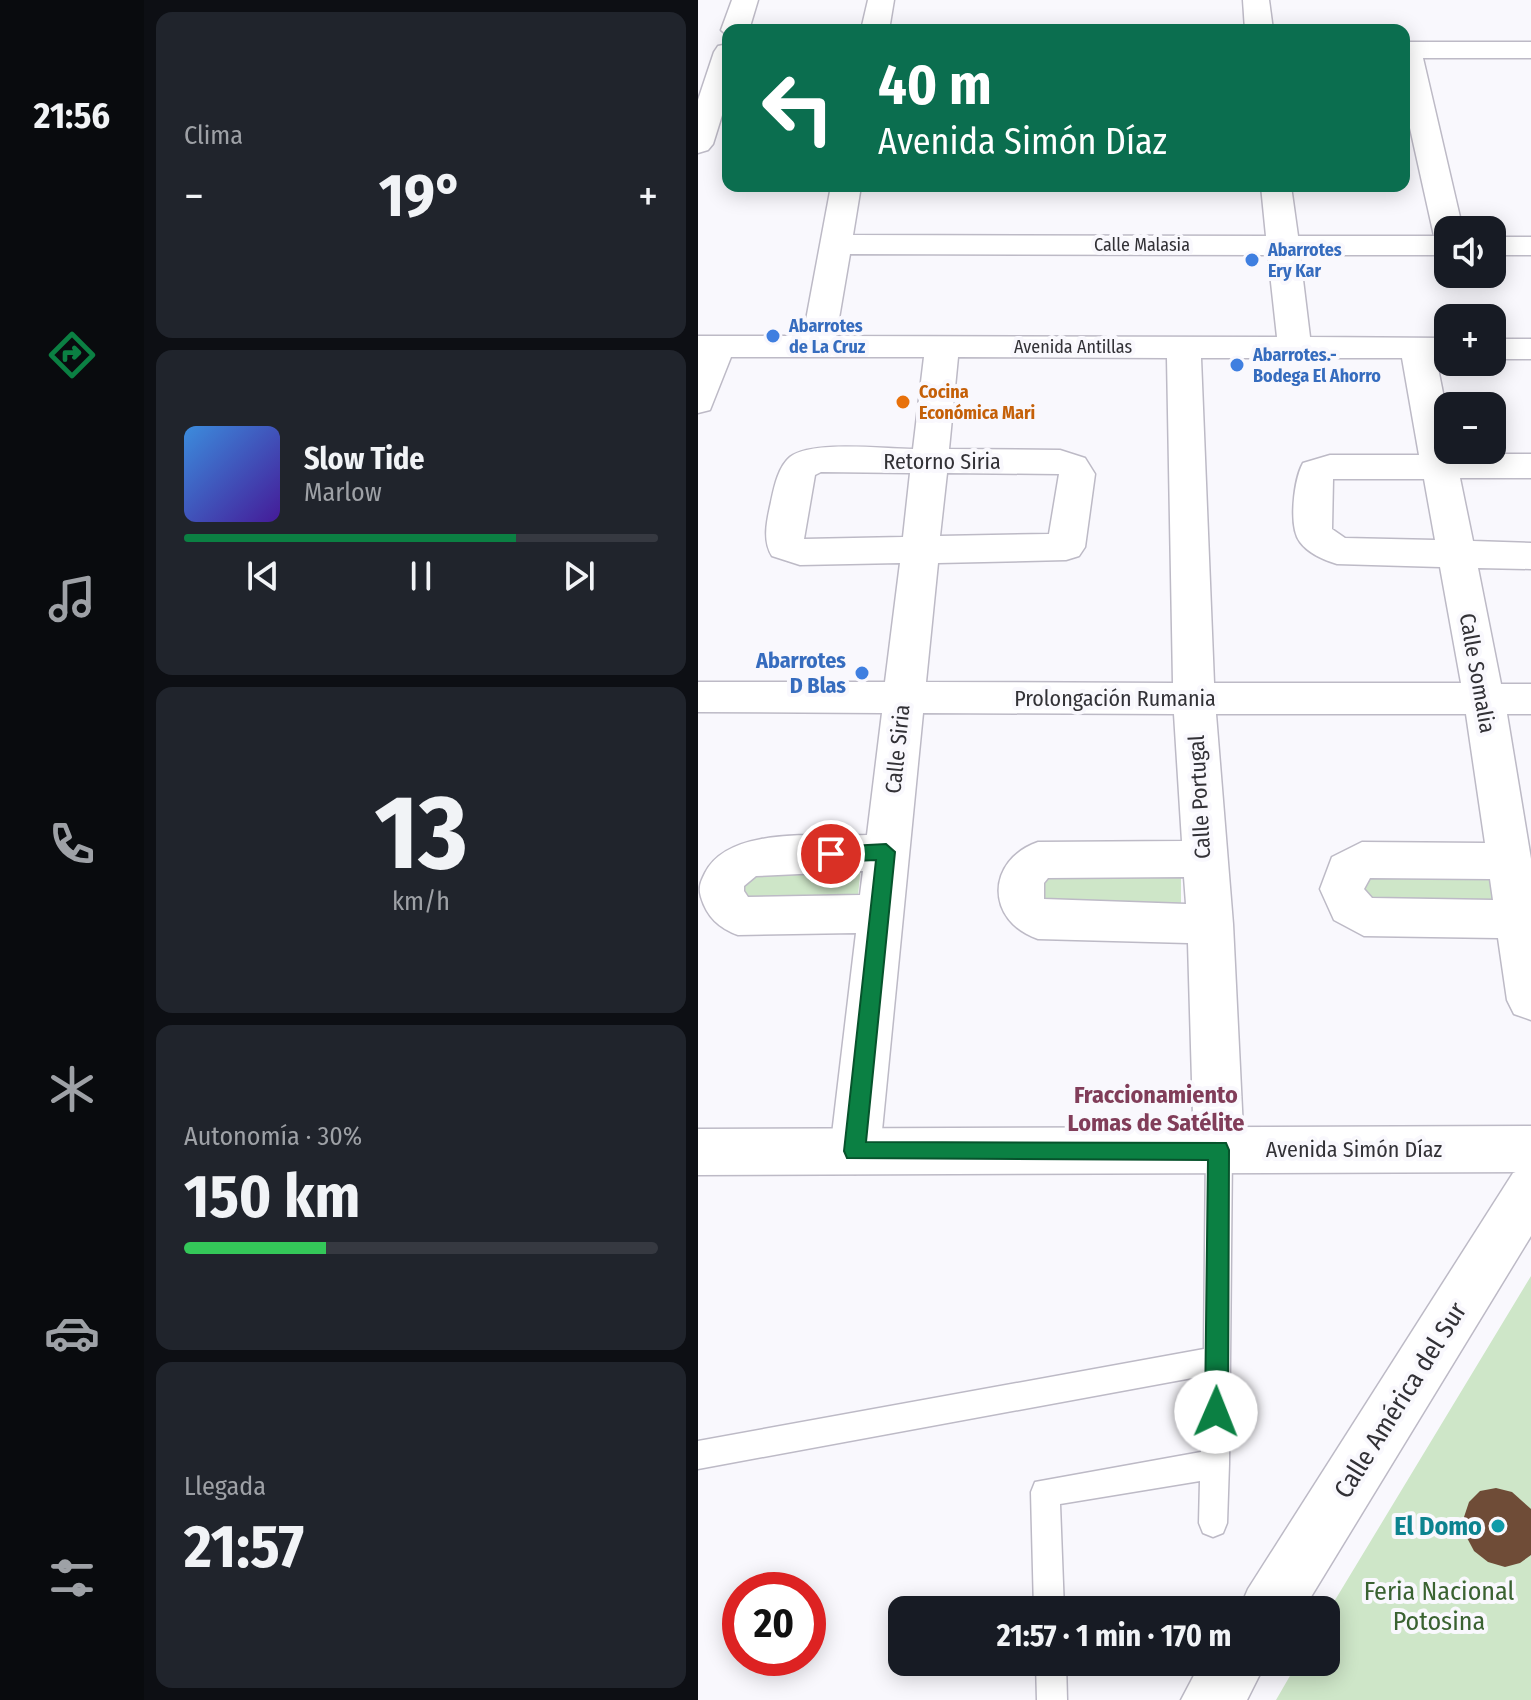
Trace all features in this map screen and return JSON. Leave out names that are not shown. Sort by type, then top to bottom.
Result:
[{"type":"street","points":[[737,24],[745,0]]},
{"type":"street","points":[[876,24],[881,0]]},
{"type":"street","points":[[1256,0],[1258,24]]},
{"type":"street","points":[[1410,50],[1531,50]]},
{"type":"street","points":[[1410,68],[1444,216]]},
{"type":"street","points":[[698,144],[722,70]]},
{"type":"street","points":[[698,151],[722,151]]},
{"type":"street","points":[[818,346],[845,192]]},
{"type":"street","points":[[1277,192],[1295,348]]},
{"type":"street","name":"Calle Malasia","points":[[836,244],[1434,246]]},
{"type":"street","points":[[1506,246],[1531,246]]},
{"type":"street","points":[[698,402],[708,346]]},
{"type":"street","name":"Avenida Antillas","points":[[708,346],[1432,348]]},
{"type":"street","name":"Calle Siria","points":[[855,1151],[942,347]]},
{"type":"street","name":"Calle Portugal","points":[[1184,347],[1194,698],[1210,924],[1219,1150]]},
{"type":"street","name":"Calle Somalia","points":[[1432,348],[1438,465],[1484,699],[1531,1000]]},
{"type":"street","points":[[1506,349],[1531,349]]},
{"type":"street","name":"Retorno Siria","points":[[928,461],[1060,462],[1072,466],[1077,474],[1066,547],[920,550],[800,552],[785,547],[784,534],[797,472],[807,462],[928,461]]},
{"type":"street","points":[[1531,466],[1330,467],[1316,472],[1312,485],[1314,535],[1337,551],[1457,557],[1531,556]]},
{"type":"street","name":"Prolongación Rumania","points":[[698,697],[1531,699]]},
{"type":"street","points":[[881,914],[738,916],[724,903],[721,888],[731,868],[748,858],[886,852]]},
{"type":"street","points":[[1203,859],[1038,860],[1024,873],[1019,892],[1023,908],[1038,920],[1210,924]]},
{"type":"street","points":[[1508,861],[1362,860],[1348,870],[1342,889],[1350,907],[1364,917],[1517,919]]},
{"type":"street","name":"Avenida Simón Díaz","points":[[698,1152],[1531,1149]]},
{"type":"street","name":"Calle América del Sur","points":[[1278,1596],[1531,1190]]},
{"type":"street","points":[[1212,1700],[1227,1676]]},
{"type":"lane","points":[[1213,1523],[1219,1150]]},
{"type":"lane","points":[[698,1455],[1217,1360]]},
{"type":"lane","points":[[1049,1596],[1045,1492],[1215,1464]]},
{"type":"lane","points":[[1051,1676],[1052,1700]]},
{"type":"green space","points":[[1350,856],[1498,873],[1502,910],[1352,903]]},
{"type":"green space","points":[[1049,860],[1181,862],[1181,906],[1039,903]]},
{"type":"green space","points":[[736,865],[861,866],[857,905],[726,907]]},
{"type":"green space","name":"Feria Nacional Potosina","points":[[1531,1276],[1531,1700],[1276,1700],[1290,1676],[1340,1676],[1340,1596],[1337,1596]]},
{"type":"building","name":"El Domo","points":[[1496,1488],[1512,1492],[1531,1509],[1531,1555],[1520,1563],[1505,1567],[1488,1562],[1474,1551],[1465,1534],[1464,1517],[1469,1502],[1480,1491]]},
{"type":"place","name":"Abarrotes Ery Kar","points":[[1252,260]]},
{"type":"place","name":"Abarrotes de La Cruz","points":[[773,336]]},
{"type":"place","name":"Abarrotes.- Bodega El Ahorro","points":[[1237,365]]},
{"type":"place","name":"Cocina Económica Mari","points":[[903,402]]},
{"type":"place","name":"Abarrotes D Blas","points":[[862,673]]},
{"type":"place","name":"El Domo","points":[[1498,1526]]},
{"type":"district","name":"Fraccionamiento Lomas de Satélite","points":[[1156,1109]]},
{"type":"route","points":[[831,854],[886,852],[855,1151],[1219,1150],[1216,1412]]}]
